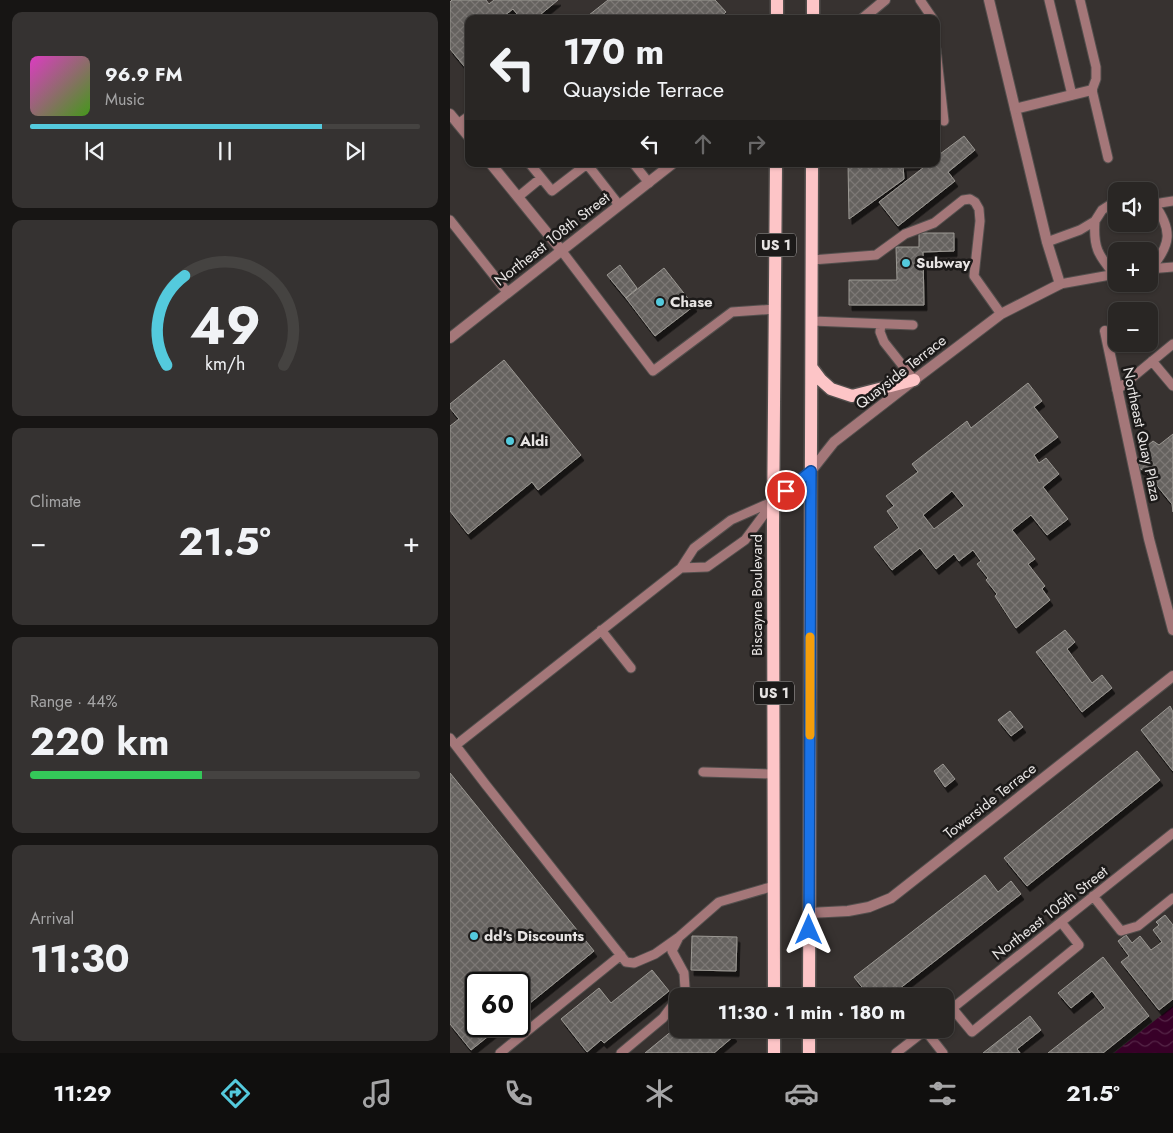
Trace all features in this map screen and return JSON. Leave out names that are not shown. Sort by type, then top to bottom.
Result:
[{"type":"main road","points":[[777,0],[777,15]]},
{"type":"main road","points":[[812,15],[813,0]]},
{"type":"main road","name":"US 1","points":[[809,988],[812,167]]},
{"type":"main road","name":"Biscayne Boulevard","points":[[774,988],[776,170]]},
{"type":"main road","points":[[812,367],[830,389],[852,396],[914,380]]},
{"type":"main road","points":[[774,1038],[774,1053]]},
{"type":"main road","points":[[809,1038],[809,1053]]},
{"type":"street","points":[[867,15],[885,0]]},
{"type":"street","points":[[989,0],[1047,242],[1060,284]]},
{"type":"street","points":[[1015,109],[1092,90]]},
{"type":"street","points":[[450,114],[465,132]]},
{"type":"street","points":[[493,167],[561,250]]},
{"type":"street","name":"Northeast 108th Street","points":[[450,338],[668,167]]},
{"type":"street","name":"Quayside Terrace","points":[[774,501],[811,471],[834,442],[914,380],[1001,314],[1060,284]]},
{"type":"street","name":"Northeast Quay Plaza","points":[[1105,331],[1149,539],[1173,630]]},
{"type":"street","name":"Towerside Terrace","points":[[809,913],[848,911],[870,907],[891,898],[1173,676]]},
{"type":"lane","points":[[920,0],[930,15]]},
{"type":"lane","points":[[1049,0],[1072,95]]},
{"type":"lane","points":[[1080,0],[1096,67],[1096,79],[1092,90],[1108,158]]},
{"type":"lane","points":[[940,85],[944,121]]},
{"type":"lane","points":[[458,124],[465,119]]},
{"type":"lane","points":[[532,167],[552,191],[583,167]]},
{"type":"lane","points":[[589,167],[619,206]]},
{"type":"lane","points":[[636,167],[649,182]]},
{"type":"lane","points":[[518,197],[541,178]]},
{"type":"lane","points":[[812,260],[876,255],[905,234],[934,222],[963,200],[970,199],[975,202],[979,209],[980,221],[974,276],[1001,314]]},
{"type":"lane","points":[[1158,202],[1173,201]]},
{"type":"lane","points":[[1047,242],[1080,230],[1095,221],[1102,210],[1108,206]]},
{"type":"lane","points":[[1158,210],[1167,226],[1167,242],[1162,256],[1158,260]]},
{"type":"lane","points":[[450,220],[507,292]]},
{"type":"lane","points":[[1095,221],[1094,237],[1096,248],[1100,257],[1108,266]]},
{"type":"lane","points":[[561,250],[653,371],[732,312],[776,310]]},
{"type":"lane","points":[[1158,268],[1173,267]]},
{"type":"lane","points":[[1060,284],[1108,275]]},
{"type":"lane","points":[[812,321],[913,325]]},
{"type":"lane","points":[[881,324],[880,332],[884,342],[914,380]]},
{"type":"lane","points":[[1117,390],[1173,344]]},
{"type":"lane","points":[[1152,361],[1173,386]]},
{"type":"lane","points":[[774,501],[731,520],[694,548],[681,568],[453,742],[626,962],[634,963],[655,954],[719,902],[774,886]]},
{"type":"lane","points":[[681,568],[707,567],[745,540],[774,501]]},
{"type":"lane","points":[[601,630],[631,668]]},
{"type":"lane","points":[[703,772],[774,774]]},
{"type":"lane","name":"Northeast 105th Street","points":[[954,1007],[1173,833]]},
{"type":"lane","points":[[1093,896],[1121,931],[1138,926],[1173,898]]},
{"type":"lane","points":[[954,1016],[972,1032],[1079,945],[1061,922]]},
{"type":"lane","points":[[679,936],[672,951],[684,973],[685,988]]},
{"type":"lane","points":[[500,1053],[621,955]]},
{"type":"lane","points":[[621,1053],[663,1018],[669,1010]]},
{"type":"lane","points":[[896,1053],[916,1038]]},
{"type":"lane","points":[[932,1038],[943,1053]]},
{"type":"water","points":[[1173,1006],[1173,1053],[1114,1053]]},
{"type":"building","points":[[452,0],[486,0],[489,4],[494,0],[558,0],[540,15],[518,15],[513,9],[505,15],[465,15],[465,67],[450,49],[450,2]]},
{"type":"building","points":[[608,0],[715,0],[726,12],[723,15],[589,15]]},
{"type":"building","points":[[964,136],[975,150],[948,172],[955,181],[898,226],[879,202],[924,167],[940,167],[940,154]]},
{"type":"building","points":[[848,167],[903,167],[904,179],[849,219]]},
{"type":"building","points":[[919,233],[954,233],[954,251],[923,252],[924,305],[849,305],[849,280],[897,280],[896,247],[919,247]]},
{"type":"building","points":[[620,265],[637,288],[626,298],[607,275]]},
{"type":"building","name":"Chase","points":[[664,268],[694,306],[655,336],[626,298]]},
{"type":"building","name":"Aldi","points":[[504,360],[581,455],[538,490],[532,482],[468,534],[450,511],[450,426],[459,419],[450,408],[450,404]]},
{"type":"building","points":[[1028,383],[1042,401],[1034,407],[1058,437],[1034,455],[1039,463],[1046,458],[1059,474],[1043,487],[1068,519],[1047,535],[1031,515],[1012,530],[1035,559],[1028,564],[1045,586],[1042,589],[1050,600],[1016,628],[995,596],[997,594],[986,580],[988,578],[977,564],[981,561],[973,550],[959,561],[954,554],[936,569],[920,548],[892,570],[874,547],[899,528],[887,511],[894,506],[886,496],[918,472],[912,464],[967,421],[971,428]],"holes":[[[952,491],[964,506],[934,529],[923,515]]]},
{"type":"building","points":[[1173,434],[1173,512],[1172,504],[1145,471],[1138,468],[1147,446],[1153,441],[1159,445]]},
{"type":"building","points":[[1065,630],[1075,642],[1067,649],[1092,683],[1102,675],[1112,688],[1082,712],[1036,652]]},
{"type":"building","points":[[1170,706],[1173,712],[1173,771],[1141,730]]},
{"type":"building","points":[[1010,711],[1023,727],[1011,736],[998,720]]},
{"type":"building","points":[[1137,751],[1160,780],[1027,886],[1004,858]]},
{"type":"building","points":[[943,764],[955,779],[945,787],[934,771]]},
{"type":"building","points":[[450,773],[594,951],[530,1003],[530,972],[465,972],[465,1037],[487,1037],[471,1050],[450,1024]]},
{"type":"building","points":[[985,875],[998,892],[1011,881],[1021,894],[900,988],[863,988],[854,977]]},
{"type":"building","points":[[1165,915],[1173,925],[1173,999],[1159,1010],[1121,962],[1129,956],[1118,941],[1126,935],[1132,943],[1140,936],[1151,950],[1162,942],[1153,930],[1159,925],[1156,922]]},
{"type":"building","points":[[692,936],[737,937],[736,971],[691,970]]},
{"type":"building","points":[[1103,957],[1149,1016],[1103,1053],[1048,1053],[1105,1008],[1092,991],[1071,1008],[1058,993]]},
{"type":"building","points":[[652,970],[669,991],[604,1043],[601,1040],[587,1052],[561,1019],[599,988],[611,1003]]},
{"type":"building","points":[[1030,1016],[1041,1030],[1017,1049],[1020,1053],[983,1053]]},
{"type":"building","points":[[669,1033],[669,1038],[732,1038],[714,1053],[645,1053]]},
{"type":"slow traffic","points":[[810,637],[810,735]]},
{"type":"place","name":"Subway","points":[[906,263]]},
{"type":"place","name":"Chase","points":[[660,302]]},
{"type":"place","name":"Aldi","points":[[510,441]]},
{"type":"place","name":"dd's Discounts","points":[[474,936]]},
{"type":"route","points":[[786,491],[811,471],[809,930]]}]
